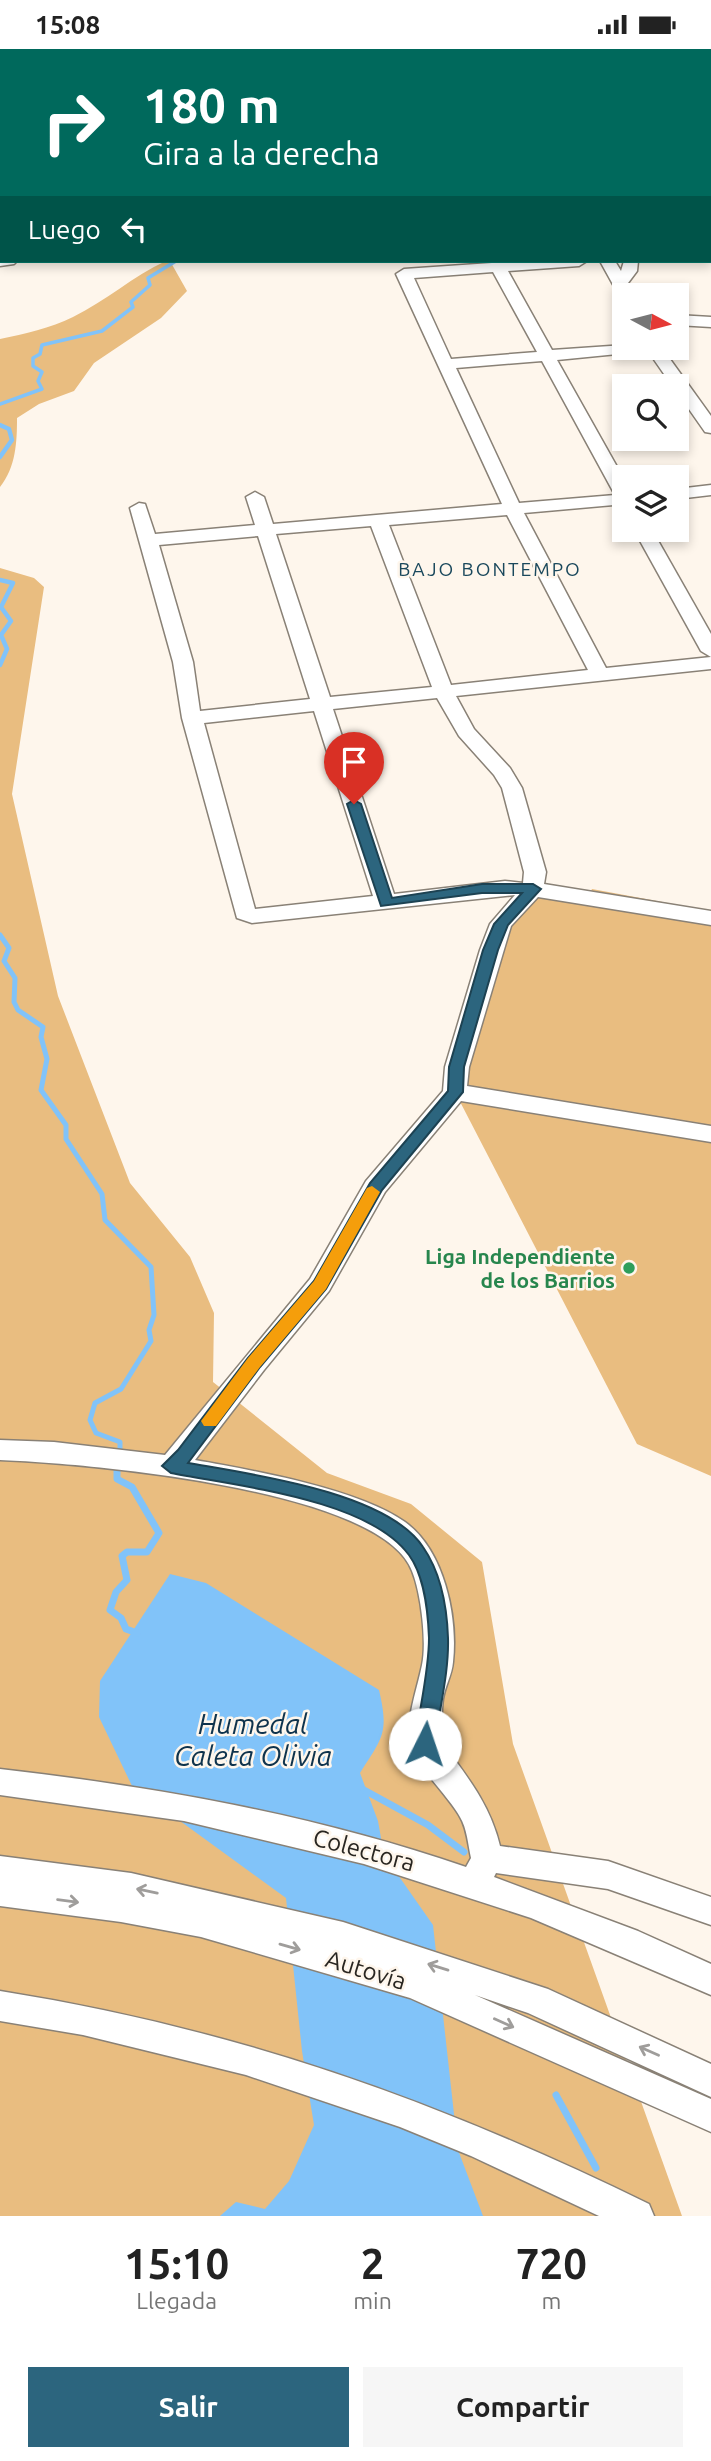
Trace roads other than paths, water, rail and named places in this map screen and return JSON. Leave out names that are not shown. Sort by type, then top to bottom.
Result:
[{"type":"street","points":[[540,263],[404,274],[513,509],[600,675]]},
{"type":"street","points":[[609,263],[621,283]]},
{"type":"street","points":[[626,283],[631,263]]},
{"type":"street","points":[[502,265],[612,474]]},
{"type":"street","points":[[690,321],[711,322]]},
{"type":"street","points":[[447,363],[612,351]]},
{"type":"street","points":[[689,398],[708,420]]},
{"type":"street","points":[[689,416],[711,449]]},
{"type":"street","points":[[689,492],[711,490]]},
{"type":"street","points":[[255,497],[386,903]]},
{"type":"street","points":[[148,540],[612,499]]},
{"type":"street","points":[[139,508],[183,662],[192,717],[245,913],[252,916],[386,903],[482,888],[533,889],[711,918]]},
{"type":"street","points":[[171,1466],[184,1455],[254,1363],[320,1285],[375,1187],[455,1092],[457,1067],[491,950],[501,924],[533,889],[535,872],[512,788],[503,772],[466,732],[444,693],[379,520]]},
{"type":"street","points":[[650,542],[711,651]]},
{"type":"street","points":[[192,717],[444,693],[711,663]]},
{"type":"street","points":[[455,1092],[711,1134]]},
{"type":"street","points":[[0,1450],[54,1452],[171,1466],[293,1489],[351,1508],[394,1529],[416,1550],[427,1571],[435,1603],[439,1640],[425,1744],[478,1819],[481,1871],[608,1875],[711,1911]]},
{"type":"street","name":"Colectora","points":[[0,1782],[154,1801],[267,1823],[427,1867],[481,1871],[590,1925],[711,1980]]},
{"type":"street","name":"Autovía","points":[[0,1870],[131,1887],[343,1937],[536,2000],[711,2081]]},
{"type":"street","name":"Autovía","points":[[0,1892],[121,1908],[201,1923],[416,1985],[711,2116]]},
{"type":"street","points":[[0,2006],[118,2026],[265,2063],[461,2136],[636,2216]]},
{"type":"water","name":"Humedal Caleta Olivia","points":[[170,1574],[206,1583],[379,1690],[383,1716],[382,1734],[360,1773],[378,1821],[384,1855],[433,1925],[458,2150],[483,2216],[220,2216],[236,2202],[265,2209],[289,2181],[314,2125],[302,2051],[286,1898],[132,1786],[99,1717],[100,1681]]},
{"type":"waterway","points":[[0,404],[42,389],[38,381],[42,372],[33,366],[33,358],[40,354],[42,345],[102,331],[133,307],[131,302],[150,285],[148,278],[173,263]]},
{"type":"waterway","points":[[0,425],[9,429],[12,440],[0,457]]},
{"type":"waterway","points":[[0,580],[13,583],[1,607],[11,621],[1,635],[7,649],[0,665]]},
{"type":"waterway","points":[[0,935],[9,948],[4,961],[15,978],[14,1002],[18,1010],[43,1027],[41,1037],[47,1059],[41,1090],[66,1125],[66,1139],[102,1194],[105,1220],[151,1267],[154,1315],[149,1330],[151,1341],[121,1389],[95,1403],[90,1420],[96,1433],[120,1442],[120,1448]]},
{"type":"waterway","points":[[117,1471],[117,1479],[132,1487],[159,1533],[147,1552],[127,1552],[122,1556],[127,1580],[116,1592],[110,1610],[121,1618],[126,1629],[137,1633]]},
{"type":"waterway","points":[[364,1790],[428,1825],[464,1852]]},
{"type":"waterway","points":[[556,2095],[596,2168]]},
{"type":"place","name":"Liga Independiente de los Barrios","points":[[629,1268]]},
{"type":"district","name":"BAJO BONTEMPO","points":[[490,569]]}]
